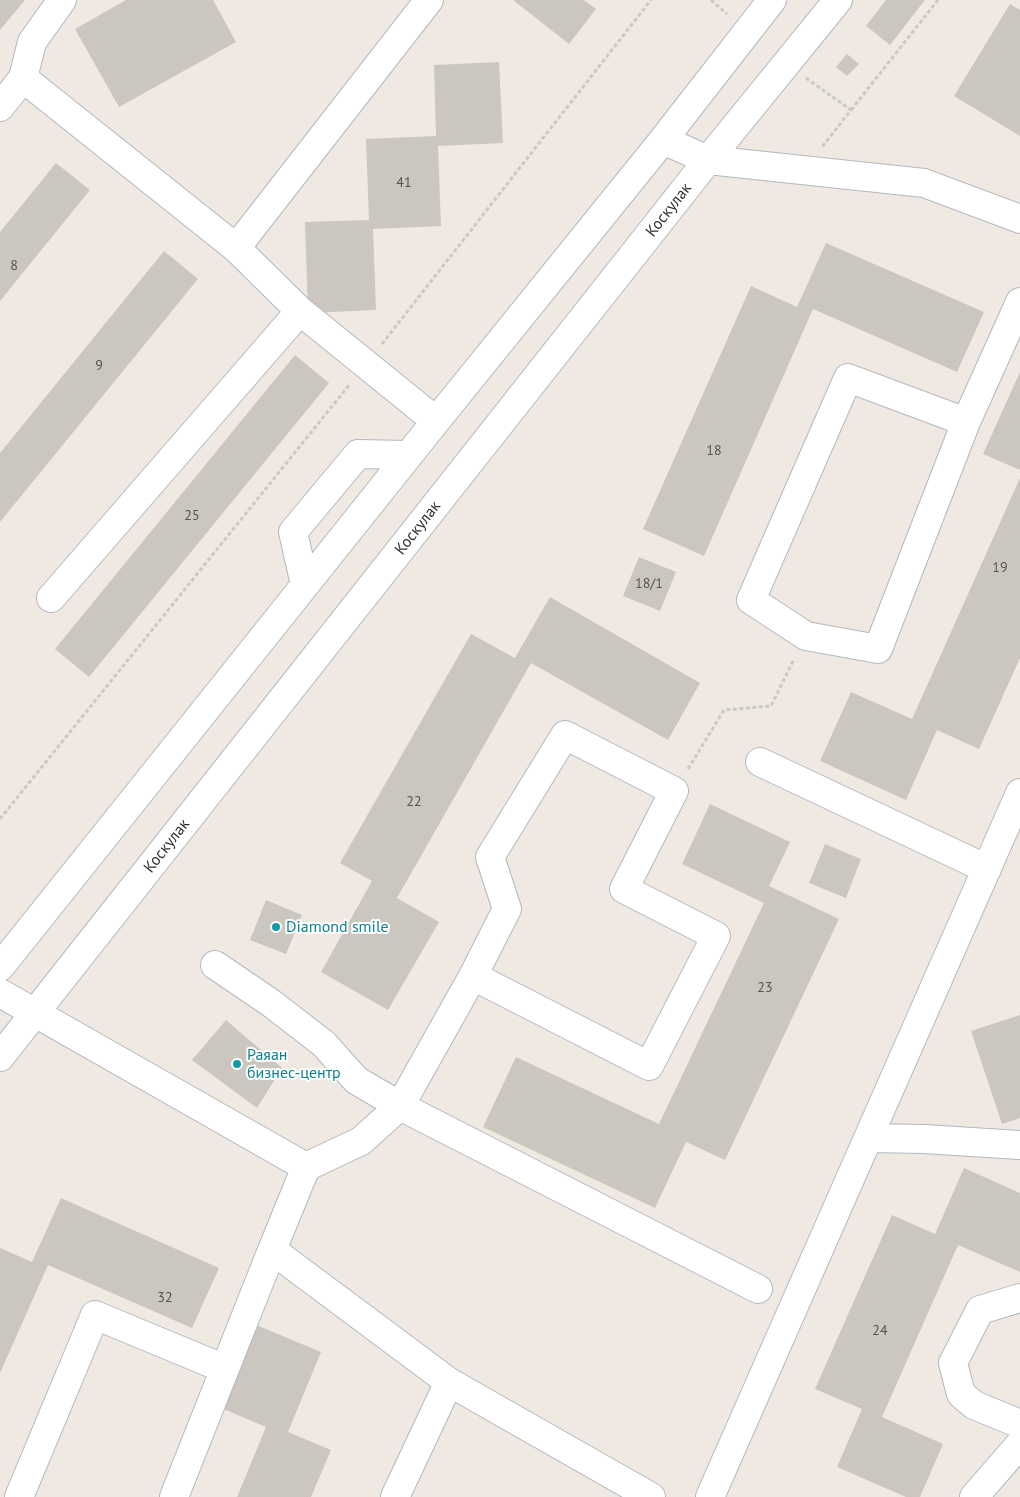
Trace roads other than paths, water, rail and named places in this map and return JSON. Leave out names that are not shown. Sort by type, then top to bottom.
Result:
[{"type":"street","points":[[0,107],[23,78],[32,42],[62,0]]},
{"type":"street","points":[[236,248],[429,0]]},
{"type":"street","points":[[0,967],[772,0]]},
{"type":"street","name":"Коскулак","points":[[0,1057],[708,160],[838,0]]},
{"type":"street","points":[[23,78],[236,248],[300,311],[436,420]]},
{"type":"street","points":[[662,140],[708,160],[924,183],[1020,219]]},
{"type":"street","points":[[966,422],[848,378],[751,600],[806,636],[878,649],[966,422],[1020,302]]},
{"type":"street","points":[[51,598],[300,311]]},
{"type":"street","points":[[305,585],[293,532],[358,454],[408,455]]},
{"type":"street","points":[[174,1497],[306,1167],[361,1141],[400,1106],[473,976],[507,909],[490,857],[565,735],[674,791],[624,889],[716,936],[649,1066],[473,976]]},
{"type":"street","points":[[760,762],[987,869]]},
{"type":"street","points":[[710,1497],[987,869],[1011,837],[1020,793]]},
{"type":"street","points":[[215,965],[271,1003],[324,1044],[356,1080],[400,1106],[758,1288]]},
{"type":"street","points":[[0,994],[306,1167]]},
{"type":"street","points":[[869,1138],[1020,1144]]},
{"type":"street","points":[[272,1250],[449,1382],[651,1497]]},
{"type":"street","points":[[1020,1298],[980,1310],[953,1363],[961,1394],[974,1405],[1020,1424]]},
{"type":"street","points":[[19,1497],[95,1315],[225,1369]]},
{"type":"street","points":[[395,1497],[449,1382]]},
{"type":"street","points":[[974,1497],[1020,1444]]},
{"type":"place","name":"Diamond smile","points":[[276,927]]},
{"type":"place","name":"Раяан бизнес-центр","points":[[237,1064]]}]
